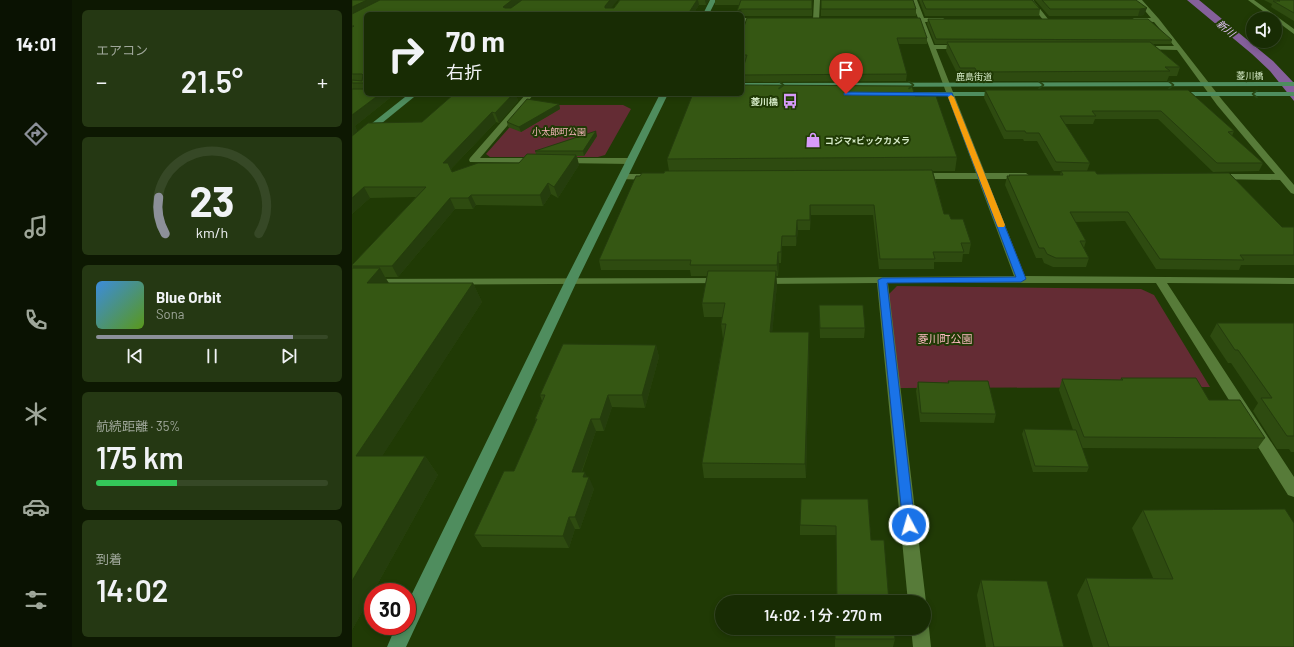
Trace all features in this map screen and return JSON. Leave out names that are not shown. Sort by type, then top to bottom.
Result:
[{"type":"street","points":[[707,12],[713,0]]},
{"type":"street","points":[[816,20],[817,0]]},
{"type":"street","points":[[914,0],[920,20],[982,175],[1021,279]]},
{"type":"street","points":[[1030,0],[1046,20]]},
{"type":"street","points":[[1139,0],[1213,94],[1294,191]]},
{"type":"street","points":[[1251,0],[1294,32]]},
{"type":"street","points":[[744,20],[764,20]]},
{"type":"street","points":[[808,20],[823,20]]},
{"type":"street","points":[[898,20],[952,20]]},
{"type":"street","points":[[1038,20],[1054,20]]},
{"type":"street","points":[[1125,20],[1156,20]]},
{"type":"street","points":[[931,47],[971,47]]},
{"type":"street","points":[[1131,48],[1178,48]]},
{"type":"street","name":"鹿島街道","points":[[744,85],[1206,84]]},
{"type":"street","name":"菱川橋","points":[[1206,84],[1294,84]]},
{"type":"street","name":"鹿島街道","points":[[888,94],[1006,94]]},
{"type":"street","points":[[1173,94],[1213,94]]},
{"type":"street","name":"菱川橋","points":[[1213,94],[1294,94]]},
{"type":"street","points":[[352,95],[364,95]]},
{"type":"street","points":[[352,143],[410,96]]},
{"type":"street","points":[[528,96],[474,160],[631,161]]},
{"type":"street","points":[[416,604],[571,281],[663,96]]},
{"type":"street","points":[[910,176],[1038,176]]},
{"type":"street","points":[[623,177],[663,177]]},
{"type":"street","points":[[1211,177],[1282,177]]},
{"type":"street","points":[[746,281],[1021,279],[1294,281]]},
{"type":"street","points":[[882,280],[916,595]]},
{"type":"street","points":[[1159,280],[1294,490]]},
{"type":"street","points":[[352,282],[730,281]]},
{"type":"street","points":[[396,647],[401,635]]},
{"type":"street","points":[[921,635],[922,647]]},
{"type":"green space","name":"小太郎町公園","points":[[529,105],[623,105],[631,109],[605,155],[598,157],[490,157],[486,154]]},
{"type":"green space","name":"菱川町公園","points":[[897,286],[1141,289],[1154,295],[1210,387],[900,388],[888,295]]},
{"type":"water","name":"新川","points":[[1187,0],[1199,0],[1246,39],[1246,48],[1257,48],[1273,61],[1294,83],[1294,101],[1270,71],[1252,54]]},
{"type":"building","points":[[352,0],[367,0],[352,7]]},
{"type":"building","points":[[380,0],[512,0],[503,7],[511,8],[522,0],[610,0],[605,8],[614,8],[620,0],[697,0],[689,12],[364,12],[364,83],[352,83],[352,80],[362,81],[363,75],[352,74],[352,27],[354,26],[352,26],[352,14]]},
{"type":"building","points":[[741,0],[812,0],[812,9],[741,9],[737,11]]},
{"type":"building","points":[[821,0],[913,0],[916,9],[821,9]]},
{"type":"building","points":[[922,0],[1032,0],[1040,9],[926,9]]},
{"type":"building","points":[[1042,0],[1136,0],[1147,8],[1050,9]]},
{"type":"building","points":[[1277,0],[1294,0],[1294,13],[1273,1],[1280,1]]},
{"type":"building","points":[[747,18],[920,18],[927,38],[897,38],[907,74],[744,75],[744,65],[747,55],[744,55],[744,26]]},
{"type":"building","points":[[928,19],[1148,19],[1172,40],[936,39]]},
{"type":"building","points":[[947,42],[1150,42],[1180,67],[1165,67],[1170,71],[977,72],[975,68],[960,68]]},
{"type":"building","name":"コジマ×ビックカメラ","points":[[744,85],[912,86],[915,96],[936,96],[957,157],[667,159],[692,96],[744,96]]},
{"type":"building","points":[[352,89],[364,89],[364,96],[377,96],[352,115]]},
{"type":"building","points":[[985,90],[1188,90],[1234,131],[1228,132],[1263,163],[1217,163],[1161,111],[1092,111],[1096,116],[1060,116],[1090,163],[1056,162],[1039,133],[1006,131]]},
{"type":"building","points":[[452,96],[511,96],[495,113],[492,112],[443,163],[448,163],[452,172],[478,163],[519,163],[527,154],[576,155],[554,187],[548,183],[540,195],[471,195],[468,198],[450,198],[392,266],[352,266],[426,187],[364,187],[352,198],[352,136],[368,123],[422,122]]},
{"type":"building","points":[[527,99],[559,104],[519,127],[507,122]]},
{"type":"building","points":[[596,131],[583,151],[535,151]]},
{"type":"building","points":[[932,170],[944,214],[949,214],[951,219],[963,219],[971,243],[961,243],[964,252],[933,252],[935,259],[880,259],[874,205],[810,205],[810,220],[797,220],[796,236],[782,236],[781,252],[778,252],[777,265],[690,265],[691,260],[599,260],[636,176],[640,176],[642,173],[664,173],[665,171]]},
{"type":"building","points":[[1061,171],[1095,171],[1097,174],[1229,173],[1282,227],[1294,227],[1294,255],[1240,255],[1244,260],[1160,259],[1128,212],[1070,212],[1086,241],[1080,241],[1089,258],[1056,258],[1047,254],[1044,248],[1039,248],[1007,176],[1063,175]]},
{"type":"building","points":[[352,268],[380,268],[367,283],[473,283],[356,456],[425,456],[352,581]]},
{"type":"building","points":[[708,271],[776,271],[770,332],[809,332],[805,464],[702,463],[726,324],[721,324],[725,303],[702,303]]},
{"type":"building","points":[[819,305],[863,305],[865,328],[820,328]]},
{"type":"building","points":[[1217,323],[1294,323],[1294,436],[1287,436],[1261,398],[1272,398],[1238,350],[1235,350]]},
{"type":"building","points":[[563,344],[656,345],[642,395],[608,395],[600,419],[591,419],[572,472],[585,472],[583,477],[589,477],[575,517],[569,517],[563,536],[474,535],[504,471],[514,471],[537,419],[535,419],[545,395],[540,395]]},
{"type":"building","points":[[1121,378],[1196,378],[1209,400],[1240,400],[1265,438],[1084,437],[1062,379],[1123,380]]},
{"type":"building","points":[[948,381],[988,381],[996,414],[921,413],[918,382],[949,383]]},
{"type":"building","points":[[1024,429],[1076,430],[1089,467],[1035,466]]},
{"type":"building","points":[[801,499],[868,499],[871,540],[884,540],[888,595],[837,595],[836,526],[800,525]]},
{"type":"building","points":[[1285,509],[1294,523],[1294,647],[1109,647],[1086,578],[1173,579],[1143,510]]},
{"type":"building","points":[[981,580],[1047,581],[1064,647],[994,647]]},
{"type":"building","points":[[835,635],[895,635],[895,639],[835,639]]},
{"type":"slow traffic","points":[[951,97],[1001,225]]},
{"type":"place","name":"菱川橋","points":[[790,101]]},
{"type":"place","name":"コジマ×ビックカメラ","points":[[813,140]]},
{"type":"route","points":[[846,94],[950,94],[1021,279],[882,280],[909,525]]}]
